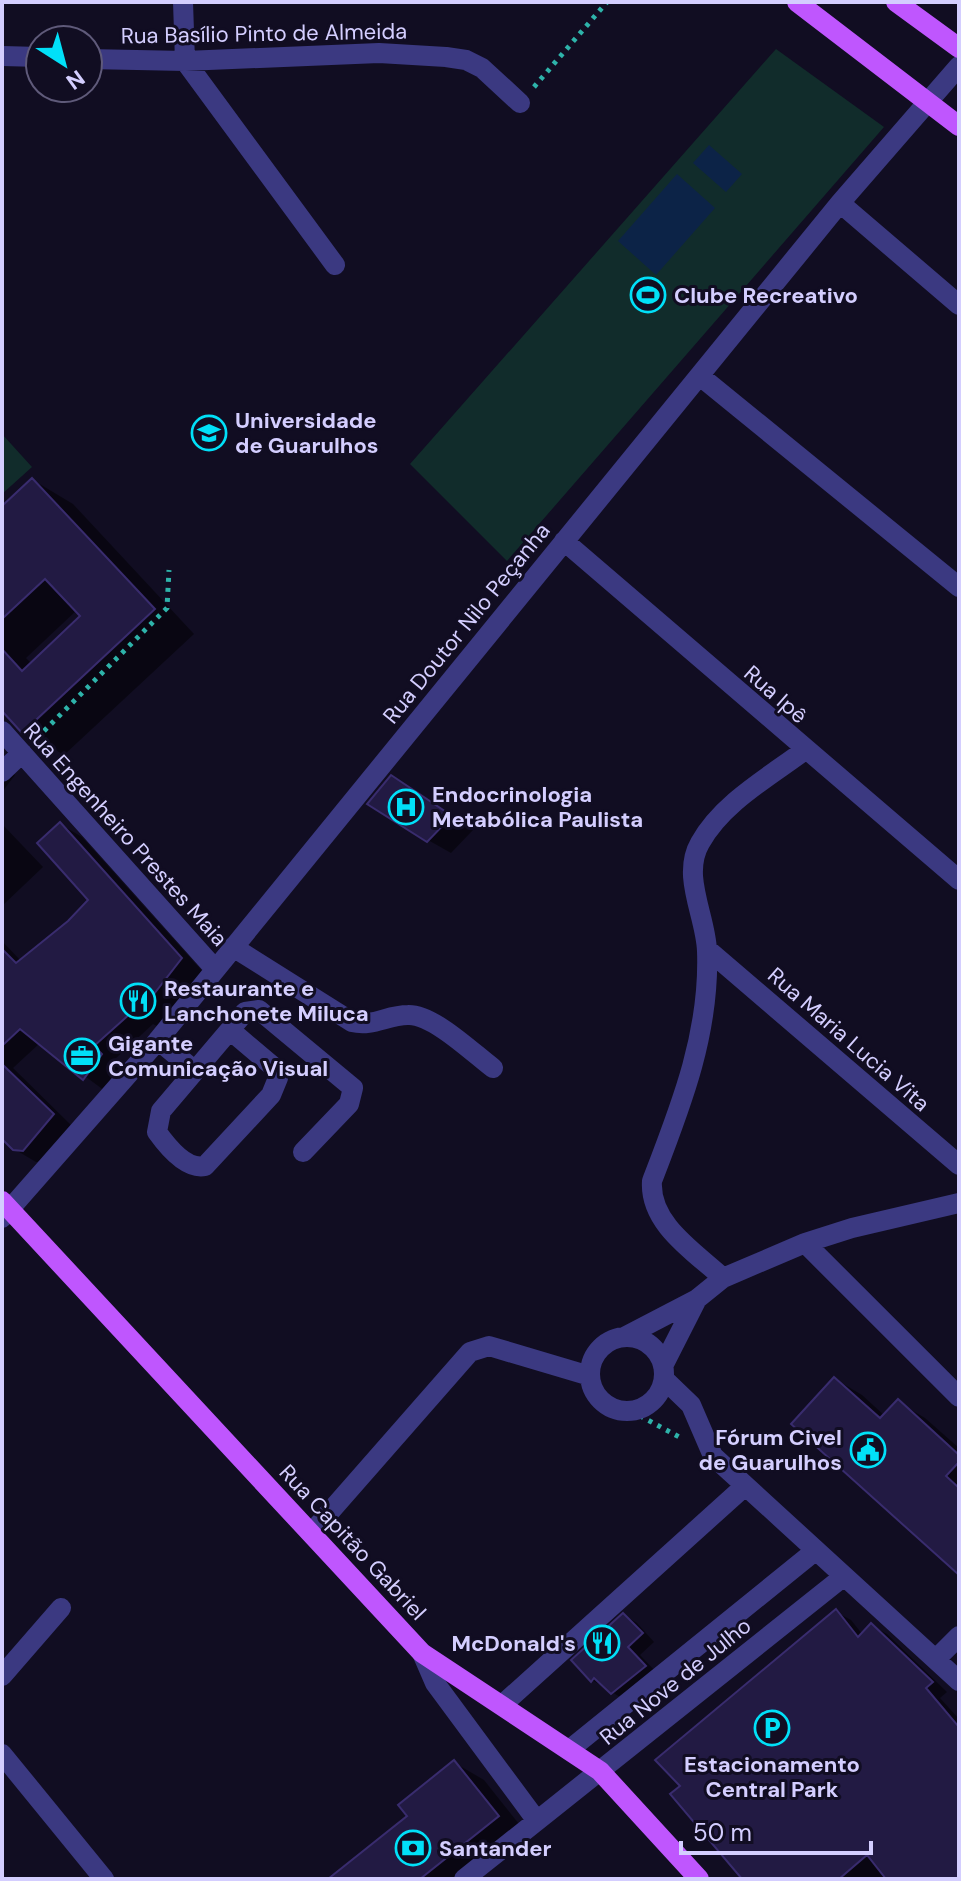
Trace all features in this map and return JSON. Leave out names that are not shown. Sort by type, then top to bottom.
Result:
[{"type":"main road","points":[[797,2],[959,126]]},
{"type":"main road","points":[[896,2],[959,48]]},
{"type":"main road","name":"Rua Capitão Gabriel","points":[[4,1209],[313,1531],[422,1653],[600,1771],[699,1879]]},
{"type":"street","points":[[183,2],[185,61],[335,265]]},
{"type":"street","name":"Rua Basílio Pinto de Almeida","points":[[104,59],[185,61],[379,53],[456,59],[482,68],[520,103]]},
{"type":"street","points":[[2,56],[24,57]]},
{"type":"street","name":"Rua Doutor Nilo Peçanha","points":[[4,1209],[156,1043],[840,203],[959,66]]},
{"type":"street","points":[[840,203],[959,305]]},
{"type":"street","points":[[700,376],[959,587]]},
{"type":"street","name":"Rua Ipê","points":[[564,541],[959,880]]},
{"type":"street","name":"Rua Engenheiro Prestes Maia","points":[[2,731],[215,969]]},
{"type":"street","points":[[723,1278],[664,1222],[651,1197],[652,1181],[690,1084],[702,1029],[707,949],[692,871],[698,845],[716,819],[805,750]]},
{"type":"street","points":[[2,772],[22,753]]},
{"type":"street","points":[[233,947],[352,1022],[364,1025],[405,1015],[417,1016],[493,1068]]},
{"type":"street","name":"Rua Maria Lucia Vita","points":[[707,949],[959,1165]]},
{"type":"street","points":[[230,1030],[270,1062],[278,1078],[276,1086],[212,1161],[198,1167],[183,1160],[162,1139],[156,1125],[161,1111],[245,1012],[259,1010],[349,1081],[353,1096],[349,1104],[303,1152]]},
{"type":"street","points":[[156,1043],[192,1074]]},
{"type":"street","points":[[697,1299],[653,1400],[631,1411],[608,1406],[599,1398],[590,1376],[594,1357],[607,1343],[697,1299],[723,1278],[805,1243],[852,1228],[959,1203]]},
{"type":"street","points":[[805,1243],[959,1397]]},
{"type":"street","points":[[624,1337],[650,1345],[664,1373],[691,1405],[713,1456],[959,1681]]},
{"type":"street","points":[[313,1531],[470,1352],[489,1346],[590,1376]]},
{"type":"street","points":[[502,1705],[745,1486]]},
{"type":"street","name":"Rua Nove de Julho","points":[[569,1750],[815,1551]]},
{"type":"street","name":"Rua Nove de Julho","points":[[464,1879],[843,1577]]},
{"type":"street","points":[[2,1676],[61,1608]]},
{"type":"street","points":[[936,1659],[959,1636]]},
{"type":"street","points":[[422,1653],[435,1683],[537,1821]]},
{"type":"street","points":[[2,1754],[104,1879]]},
{"type":"path","points":[[520,103],[607,2]]},
{"type":"path","points":[[22,753],[167,608],[169,570]]},
{"type":"path","points":[[631,1411],[713,1456]]},
{"type":"green space","name":"Clube Recreativo","points":[[776,49],[884,127],[507,561],[410,464]]},
{"type":"green space","points":[[2,434],[32,467],[2,494]]},
{"type":"water","points":[[709,145],[742,174],[726,192],[693,163]]},
{"type":"water","points":[[677,174],[715,208],[656,275],[618,241]]},
{"type":"building","points":[[32,478],[155,609],[22,733],[2,711],[2,649],[22,671],[80,616],[45,579],[2,619],[2,506]]},
{"type":"building","name":"Endocrinologia Metabólica Paulista","points":[[391,775],[452,816],[427,842],[367,804]]},
{"type":"building","points":[[60,822],[182,958],[136,1017],[132,1012],[94,1046],[102,1054],[83,1080],[20,1029],[2,1046],[2,949],[16,963],[68,921],[88,900],[37,843]]},
{"type":"building","points":[[2,1064],[54,1114],[23,1151],[13,1150],[2,1139]]},
{"type":"building","name":"Fórum Civel de Guarulhos","points":[[834,1377],[880,1418],[898,1399],[959,1455],[959,1462],[946,1476],[959,1488],[959,1575],[791,1424]]},
{"type":"building","points":[[836,1609],[858,1637],[871,1623],[933,1682],[926,1688],[959,1727],[959,1879],[886,1879],[867,1855],[839,1879],[742,1879],[670,1794],[680,1786],[655,1760]]},
{"type":"building","points":[[623,1613],[643,1633],[628,1647],[646,1666],[611,1694],[594,1678],[591,1682],[571,1660]]},
{"type":"building","name":"Santander","points":[[454,1760],[499,1816],[420,1879],[328,1879],[407,1816],[398,1805]]},
{"type":"place","name":"Clube Recreativo","points":[[648,295]]},
{"type":"place","name":"Universidade de Guarulhos","points":[[209,433]]},
{"type":"place","name":"Endocrinologia Metabólica Paulista","points":[[406,807]]},
{"type":"place","name":"Restaurante e Lanchonete Miluca","points":[[138,1001]]},
{"type":"place","name":"Gigante Comunicação Visual","points":[[82,1056]]},
{"type":"place","name":"Fórum Civel de Guarulhos","points":[[868,1450]]},
{"type":"place","name":"McDonald's","points":[[602,1643]]},
{"type":"place","name":"Estacionamento Central Park","points":[[772,1728]]},
{"type":"place","name":"Santander","points":[[413,1848]]}]
